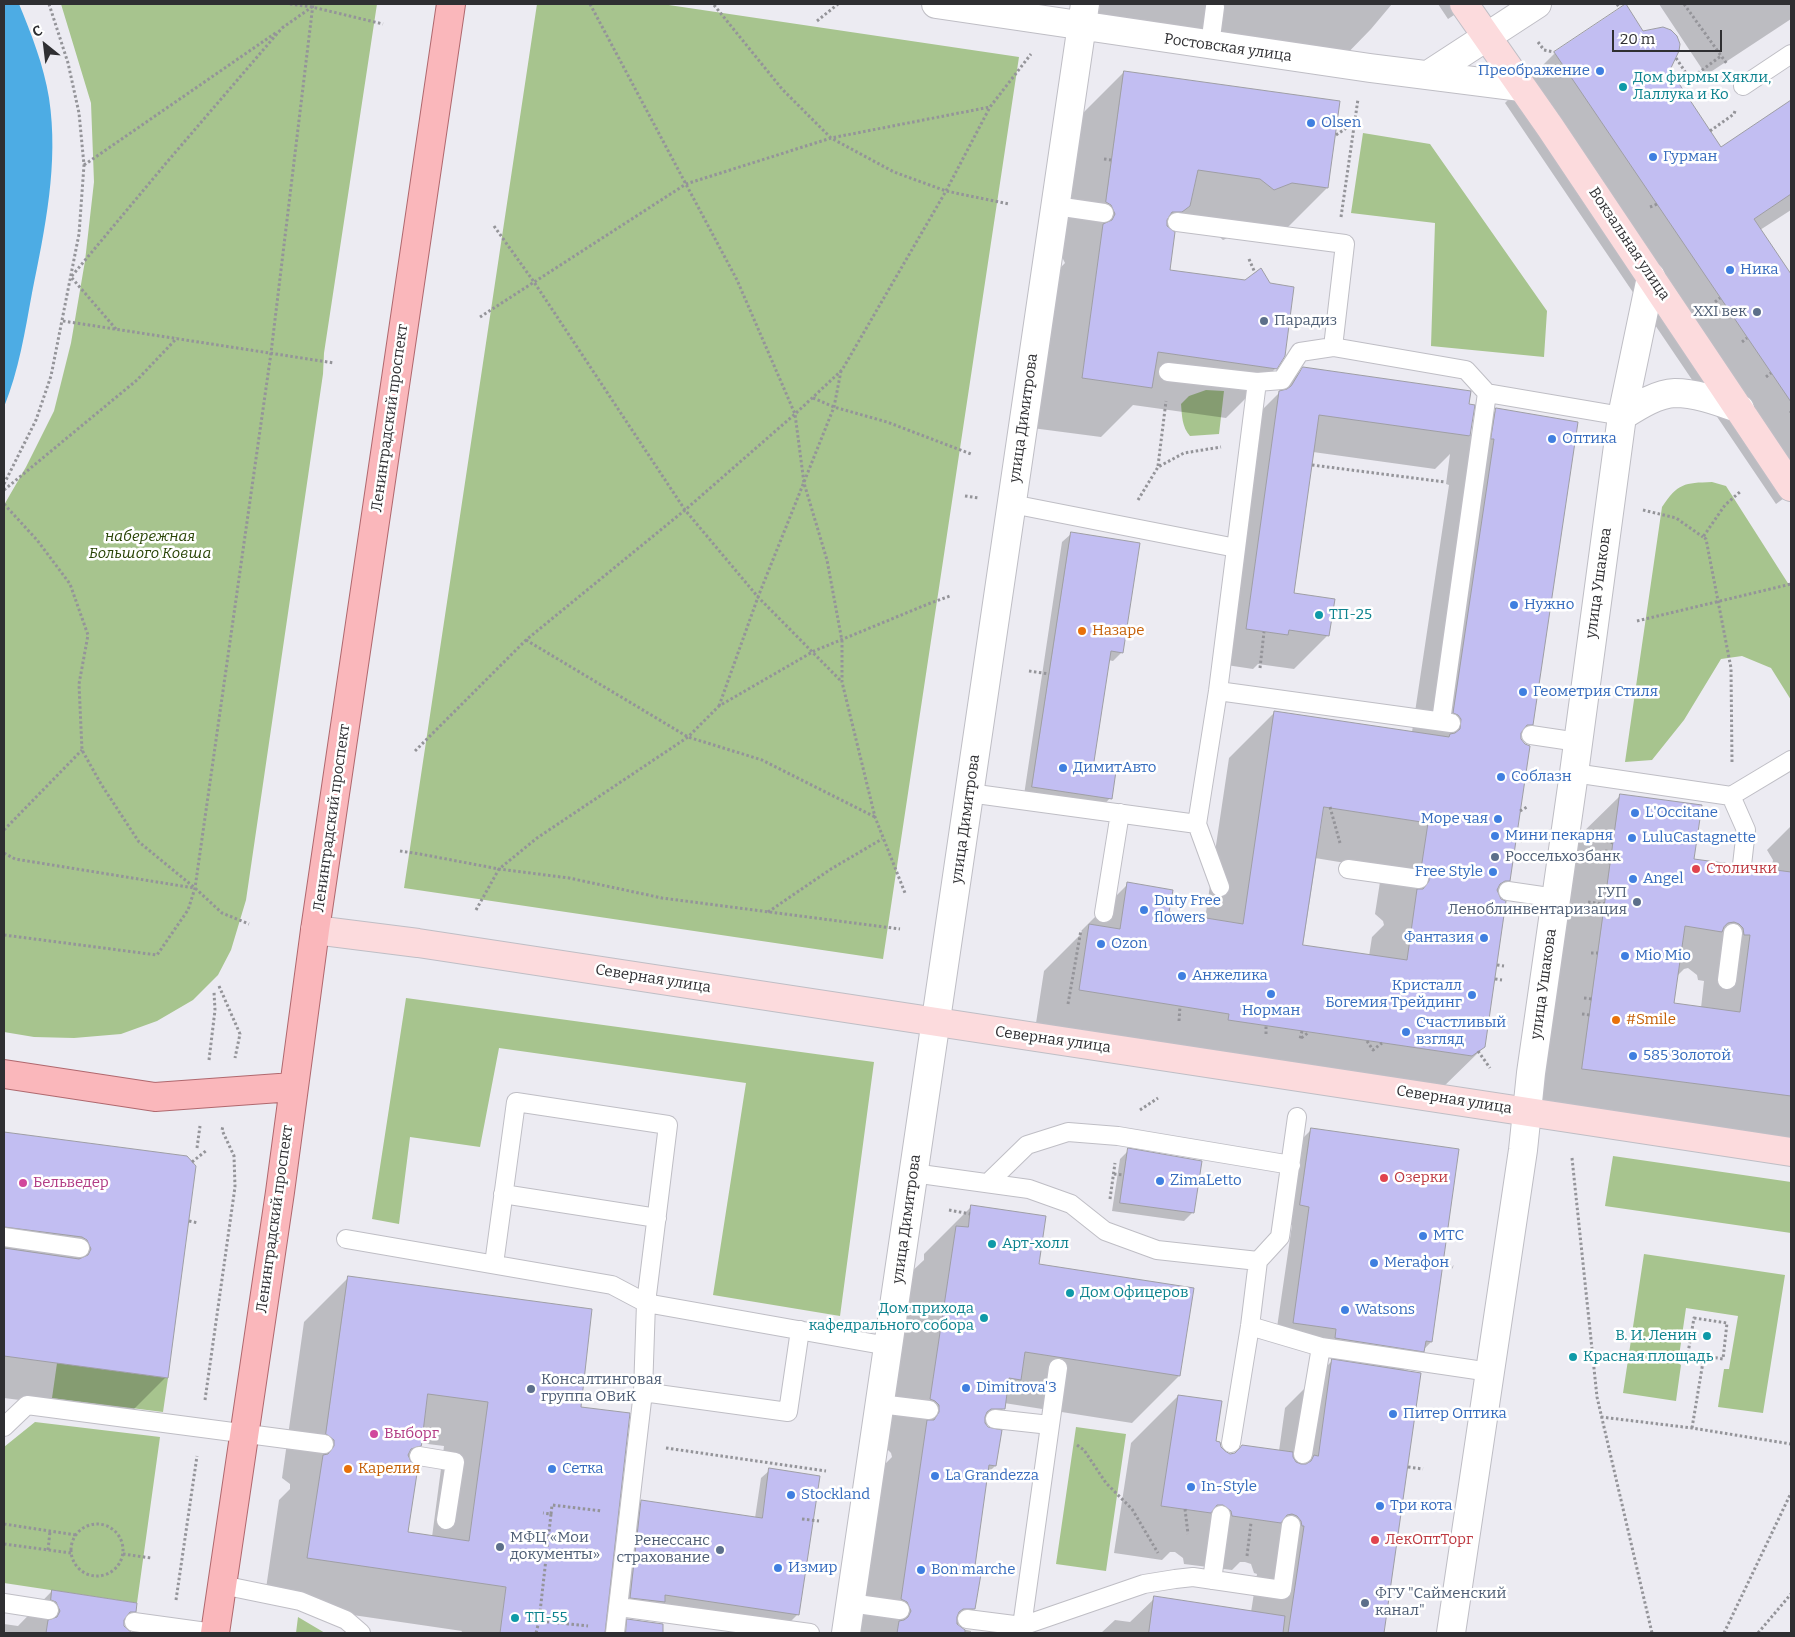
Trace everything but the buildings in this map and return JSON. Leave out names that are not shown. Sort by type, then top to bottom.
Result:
[{"type":"main road","name":"Ленинградский проспект","points":[[215,1633],[280,1192],[315,930],[451,4]]},
{"type":"main road","name":"Вокзальная улица","points":[[1464,4],[1651,277],[1791,487]]},
{"type":"main road","name":"Северная улица","points":[[315,930],[418,943],[1791,1152]]},
{"type":"main road","points":[[4,1074],[155,1097],[293,1087]]},
{"type":"street","name":"Ростовская улица","points":[[936,4],[1084,15],[1210,45],[1521,87]]},
{"type":"street","points":[[1428,75],[1537,4]]},
{"type":"street","name":"улица Димитрова","points":[[846,1633],[1084,15]]},
{"type":"street","name":"улица Ушакова","points":[[1451,1633],[1523,1150],[1622,416],[1651,277]]},
{"type":"street","points":[[1622,416],[1647,401],[1675,393],[1704,397],[1740,409]]},
{"type":"lane","points":[[1210,45],[1215,7]]},
{"type":"lane","points":[[1743,86],[1791,54]]},
{"type":"lane","points":[[1056,206],[1104,212]]},
{"type":"lane","points":[[1177,222],[1345,244],[1333,347]]},
{"type":"lane","points":[[1168,372],[1257,382],[1282,380],[1300,352],[1333,347],[1466,370],[1487,393],[1622,416]]},
{"type":"lane","points":[[1220,887],[1197,824],[1218,691],[1257,382]]},
{"type":"lane","points":[[1218,691],[1446,722],[1487,393]]},
{"type":"lane","points":[[1012,504],[1236,548]]},
{"type":"lane","points":[[1531,735],[1578,742]]},
{"type":"lane","points":[[1574,773],[1732,796],[1791,760]]},
{"type":"lane","points":[[970,793],[1197,824]]},
{"type":"lane","points":[[1732,796],[1746,830],[1742,865]]},
{"type":"lane","points":[[1104,913],[1120,813]]},
{"type":"lane","points":[[1348,869],[1419,879]]},
{"type":"lane","points":[[1508,891],[1556,898]]},
{"type":"lane","points":[[1727,980],[1733,933]]},
{"type":"lane","points":[[494,1264],[516,1102],[668,1125],[646,1303],[643,1392],[616,1631]]},
{"type":"lane","points":[[1231,1443],[1250,1326],[1258,1261],[1280,1236],[1297,1117]]},
{"type":"lane","points":[[988,1183],[1027,1145],[1068,1132],[1118,1136],[1291,1165]]},
{"type":"lane","points":[[913,1172],[1028,1189],[1071,1204],[1105,1232],[1157,1250],[1258,1261]]},
{"type":"lane","points":[[503,1194],[657,1218]]},
{"type":"lane","points":[[4,1237],[80,1248]]},
{"type":"lane","points":[[346,1240],[612,1285],[646,1303],[888,1346]]},
{"type":"lane","points":[[1250,1326],[1321,1347],[1490,1372]]},
{"type":"lane","points":[[643,1392],[788,1412],[800,1330]]},
{"type":"lane","points":[[1303,1454],[1321,1347]]},
{"type":"lane","points":[[1022,1626],[1058,1368]]},
{"type":"lane","points":[[880,1404],[929,1410]]},
{"type":"lane","points":[[4,1427],[27,1405],[324,1444]]},
{"type":"lane","points":[[996,1419],[1050,1426]]},
{"type":"lane","points":[[419,1456],[455,1462],[446,1520]]},
{"type":"lane","points":[[1212,1580],[1221,1515]]},
{"type":"lane","points":[[967,1619],[1022,1626],[1144,1584],[1193,1577],[1282,1590],[1292,1525]]},
{"type":"lane","points":[[222,1585],[300,1601],[346,1620],[361,1633]]},
{"type":"lane","points":[[4,1603],[49,1610]]},
{"type":"lane","points":[[850,1603],[900,1610]]},
{"type":"lane","points":[[619,1607],[810,1633]]},
{"type":"lane","points":[[134,1622],[215,1633]]},
{"type":"path","points":[[4,484],[36,420],[51,376],[79,234],[84,165],[79,113],[68,63],[49,4]]},
{"type":"path","points":[[290,4],[313,5],[383,24]]},
{"type":"path","points":[[590,4],[737,280],[795,414],[804,483],[827,560],[842,641],[842,682],[875,817],[882,839],[905,893]]},
{"type":"path","points":[[817,21],[838,4]]},
{"type":"path","points":[[1617,4],[1620,8]]},
{"type":"path","points":[[1684,4],[1743,86],[1734,114],[1710,131]]},
{"type":"path","points":[[84,165],[313,5]]},
{"type":"path","points":[[4,934],[157,955],[188,910],[195,888],[271,353],[313,5]]},
{"type":"path","points":[[714,5],[782,89],[831,138],[894,172],[946,191],[1008,204]]},
{"type":"path","points":[[72,277],[167,162],[282,28]]},
{"type":"path","points":[[1544,50],[1554,52]]},
{"type":"path","points":[[415,751],[526,640],[685,510],[813,398],[842,370],[946,191],[990,107],[1030,54]]},
{"type":"path","points":[[1676,58],[1690,79],[1721,56]]},
{"type":"path","points":[[1345,244],[1340,228],[1358,98]]},
{"type":"path","points":[[480,317],[686,184],[831,138],[990,107]]},
{"type":"path","points":[[1336,136],[1355,123]]},
{"type":"path","points":[[1104,159],[1111,160]]},
{"type":"path","points":[[1650,207],[1657,204]]},
{"type":"path","points":[[494,226],[534,282],[685,510],[758,597],[842,682]]},
{"type":"path","points":[[72,277],[116,329]]},
{"type":"path","points":[[1715,302],[1720,298]]},
{"type":"path","points":[[63,321],[334,363]]},
{"type":"path","points":[[4,490],[137,380],[176,338]]},
{"type":"path","points":[[1742,342],[1747,338]]},
{"type":"path","points":[[719,706],[758,597],[834,407],[842,370]]},
{"type":"path","points":[[1126,526],[1138,500],[1158,467],[1168,372]]},
{"type":"path","points":[[1766,377],[1771,373]]},
{"type":"path","points":[[813,398],[834,407],[887,422],[971,454]]},
{"type":"path","points":[[1158,467],[1184,453],[1213,449],[1250,440]]},
{"type":"path","points":[[1574,442],[1580,442]]},
{"type":"path","points":[[1312,465],[1474,486]]},
{"type":"path","points":[[1703,537],[1725,505],[1741,491]]},
{"type":"path","points":[[4,504],[37,540],[70,584],[88,635],[79,684],[82,750],[101,784],[139,842],[222,913],[249,924]]},
{"type":"path","points":[[1653,511],[1676,518],[1706,539],[1731,668],[1732,796]]},
{"type":"path","points":[[1637,621],[1791,584]]},
{"type":"path","points":[[476,910],[499,869],[537,838],[688,737],[719,706],[814,652],[950,596]]},
{"type":"path","points":[[1550,609],[1556,610]]},
{"type":"path","points":[[1256,696],[1264,632]]},
{"type":"path","points":[[526,640],[688,737],[762,760],[875,817]]},
{"type":"path","points":[[1030,671],[1049,674]]},
{"type":"path","points":[[4,830],[82,750]]},
{"type":"path","points":[[1525,780],[1531,781]]},
{"type":"path","points":[[1520,811],[1527,807],[1521,806]]},
{"type":"path","points":[[1330,807],[1348,869]]},
{"type":"path","points":[[768,912],[831,869],[882,839]]},
{"type":"path","points":[[1516,840],[1522,841]]},
{"type":"path","points":[[1606,841],[1614,843]]},
{"type":"path","points":[[1605,851],[1612,852]]},
{"type":"path","points":[[400,852],[499,869],[569,878],[662,898],[900,930]]},
{"type":"path","points":[[4,853],[15,859],[195,888]]},
{"type":"path","points":[[1603,862],[1611,863]]},
{"type":"path","points":[[1068,1004],[1084,910],[1104,913]]},
{"type":"path","points":[[1590,953],[1598,953]]},
{"type":"path","points":[[1497,965],[1504,966]]},
{"type":"path","points":[[1495,980],[1502,980]]},
{"type":"path","points":[[172,1627],[235,1187],[234,1156],[222,1130],[240,1034],[219,986]]},
{"type":"path","points":[[1584,998],[1592,998]]},
{"type":"path","points":[[1179,1020],[1180,1006]]},
{"type":"path","points":[[1582,1014],[1590,1015]]},
{"type":"path","points":[[1266,1026],[1266,1034]]},
{"type":"path","points":[[1302,1031],[1300,1039],[1308,1032]]},
{"type":"path","points":[[1367,1041],[1373,1050]]},
{"type":"path","points":[[1373,1050],[1374,1042]]},
{"type":"path","points":[[1373,1050],[1382,1043]]},
{"type":"path","points":[[1478,1052],[1490,1068]]},
{"type":"path","points":[[1105,1232],[1118,1136]]},
{"type":"path","points":[[192,1162],[207,1150]]},
{"type":"path","points":[[1572,1158],[1597,1397],[1652,1633]]},
{"type":"path","points":[[1114,1174],[1124,1175]]},
{"type":"path","points":[[949,1210],[970,1214]]},
{"type":"path","points":[[189,1221],[198,1223]]},
{"type":"path","points":[[1443,1264],[1453,1267]]},
{"type":"path","points":[[1694,1318],[1728,1323],[1723,1359],[1704,1356],[1688,1353],[1694,1318]]},
{"type":"path","points":[[1692,1428],[1704,1356]]},
{"type":"path","points":[[1601,1417],[1692,1428],[1791,1444]]},
{"type":"path","points":[[1050,1426],[1084,1450],[1106,1484],[1132,1510],[1175,1579]]},
{"type":"path","points":[[638,1444],[826,1471]]},
{"type":"path","points":[[1408,1467],[1422,1469]]},
{"type":"path","points":[[1724,1633],[1791,1493]]},
{"type":"path","points":[[536,1633],[552,1505],[573,1510],[630,1514]]},
{"type":"path","points":[[543,1513],[551,1514]]},
{"type":"path","points":[[802,1519],[819,1521]]},
{"type":"path","points":[[1244,1584],[1251,1519]]},
{"type":"path","points":[[4,1524],[76,1535]]},
{"type":"path","points":[[102,1524],[114,1530],[122,1540],[123,1554],[117,1568],[104,1575],[90,1575],[77,1566],[71,1553],[72,1543],[76,1535],[87,1526],[102,1524]]},
{"type":"path","points":[[48,1550],[50,1531]]},
{"type":"path","points":[[4,1544],[71,1553]]},
{"type":"path","points":[[123,1554],[151,1558]]},
{"type":"path","points":[[1758,1633],[1791,1594]]},
{"type":"path","points":[[539,1621],[616,1631]]},
{"type":"green space","name":"набережная Большого Ковша","points":[[61,4],[377,4],[324,353],[323,374],[246,900],[231,950],[218,975],[193,1000],[157,1021],[121,1034],[74,1038],[34,1037],[4,1032],[4,505],[26,467],[54,411],[71,343],[85,261],[94,182],[91,103]]},
{"type":"green space","points":[[537,4],[662,4],[1019,57],[883,959],[404,888]]},
{"type":"green space","points":[[1363,133],[1430,144],[1547,311],[1544,357],[1431,346],[1435,223],[1351,213]]},
{"type":"green space","points":[[1206,390],[1224,391],[1219,434],[1190,436],[1184,425],[1181,404],[1189,396]]},
{"type":"green space","points":[[1712,482],[1726,486],[1791,588],[1791,700],[1771,668],[1742,656],[1721,659],[1684,720],[1652,760],[1625,762],[1662,507],[1677,489],[1683,486]]},
{"type":"green space","points":[[406,998],[874,1062],[840,1316],[713,1295],[746,1083],[499,1048],[480,1147],[410,1137],[399,1224],[372,1219]]},
{"type":"green space","points":[[1613,1156],[1791,1182],[1791,1233],[1605,1206]]},
{"type":"green space","points":[[1644,1254],[1785,1275],[1763,1413],[1718,1407],[1724,1369],[1729,1369],[1738,1316],[1686,1308],[1678,1363],[1681,1365],[1676,1401],[1623,1393]]},
{"type":"green space","points":[[57,1363],[168,1378],[163,1412],[52,1398]]},
{"type":"green space","points":[[35,1422],[160,1437],[137,1603],[4,1583],[4,1447]]},
{"type":"green space","points":[[1076,1427],[1126,1434],[1106,1571],[1056,1564]]},
{"type":"green space","points":[[298,1617],[325,1633],[296,1633]]},
{"type":"water","points":[[4,4],[19,4],[37,50],[49,98],[52,122],[52,147],[49,196],[42,245],[21,350],[14,379],[4,407]]},
{"type":"place","name":"Преображение","points":[[1600,71]]},
{"type":"place","name":"Дом фирмы Хякли, Лаллука и Ко","points":[[1623,87]]},
{"type":"place","name":"Olsen","points":[[1311,123]]},
{"type":"place","name":"Гурман","points":[[1653,157]]},
{"type":"place","name":"Ника","points":[[1730,270]]},
{"type":"place","name":"XXI век","points":[[1757,312]]},
{"type":"place","name":"Парадиз","points":[[1264,321]]},
{"type":"place","name":"Оптика","points":[[1552,439]]},
{"type":"place","name":"Нужно","points":[[1514,605]]},
{"type":"place","name":"ТП-25","points":[[1319,615]]},
{"type":"place","name":"Назаре","points":[[1082,631]]},
{"type":"place","name":"Геометрия Стиля","points":[[1523,692]]},
{"type":"place","name":"ДимитАвто","points":[[1063,768]]},
{"type":"place","name":"Соблазн","points":[[1501,777]]},
{"type":"place","name":"L'Occitane","points":[[1635,813]]},
{"type":"place","name":"Море чая","points":[[1498,819]]},
{"type":"place","name":"Мини пекарня","points":[[1495,836]]},
{"type":"place","name":"LuluCastagnette","points":[[1632,838]]},
{"type":"place","name":"Россельхозбанк","points":[[1495,857]]},
{"type":"place","name":"Столички","points":[[1696,869]]},
{"type":"place","name":"Free Style","points":[[1493,872]]},
{"type":"place","name":"Angel","points":[[1633,879]]},
{"type":"place","name":"ГУП Леноблинвентаризация","points":[[1637,902]]},
{"type":"place","name":"Duty Free flowers","points":[[1144,910]]},
{"type":"place","name":"Фантазия","points":[[1484,938]]},
{"type":"place","name":"Ozon","points":[[1101,944]]},
{"type":"place","name":"Mio Mio","points":[[1625,956]]},
{"type":"place","name":"Анжелика","points":[[1182,976]]},
{"type":"place","name":"Норман","points":[[1271,994]]},
{"type":"place","name":"Кристалл Богемия Трейдинг","points":[[1472,995]]},
{"type":"place","name":"#Smile","points":[[1616,1020]]},
{"type":"place","name":"Счастливый взгляд","points":[[1406,1032]]},
{"type":"place","name":"585 Золотой","points":[[1633,1056]]},
{"type":"place","name":"Озерки","points":[[1384,1178]]},
{"type":"place","name":"ZimaLetto","points":[[1160,1181]]},
{"type":"place","name":"Бельведер","points":[[23,1183]]},
{"type":"place","name":"МТС","points":[[1423,1236]]},
{"type":"place","name":"Арт-холл","points":[[992,1244]]},
{"type":"place","name":"Мегафон","points":[[1374,1263]]},
{"type":"place","name":"Дом Офицеров","points":[[1070,1293]]},
{"type":"place","name":"Watsons","points":[[1345,1310]]},
{"type":"place","name":"Дом прихода кафедрального собора","points":[[984,1318]]},
{"type":"place","name":"В. И. Ленин","points":[[1707,1336]]},
{"type":"place","name":"Красная площадь","points":[[1573,1357]]},
{"type":"place","name":"Dimitrova'3","points":[[966,1388]]},
{"type":"place","name":"Консалтинговая группа ОВиК","points":[[531,1389]]},
{"type":"place","name":"Питер Оптика","points":[[1393,1414]]},
{"type":"place","name":"Выборг","points":[[374,1434]]},
{"type":"place","name":"Карелия","points":[[348,1469]]},
{"type":"place","name":"Сетка","points":[[552,1469]]},
{"type":"place","name":"La Grandezza","points":[[935,1476]]},
{"type":"place","name":"In-Style","points":[[1191,1487]]},
{"type":"place","name":"Stockland","points":[[791,1495]]},
{"type":"place","name":"Три кота","points":[[1380,1506]]},
{"type":"place","name":"ЛекОптТорг","points":[[1375,1540]]},
{"type":"place","name":"МФЦ «Мои документы»","points":[[500,1547]]},
{"type":"place","name":"Ренессанс страхование","points":[[720,1550]]},
{"type":"place","name":"Измир","points":[[778,1568]]},
{"type":"place","name":"Bon marche","points":[[921,1570]]},
{"type":"place","name":"ФГУ \"Сайменский канал\"","points":[[1365,1603]]},
{"type":"place","name":"ТП-55","points":[[515,1618]]}]
